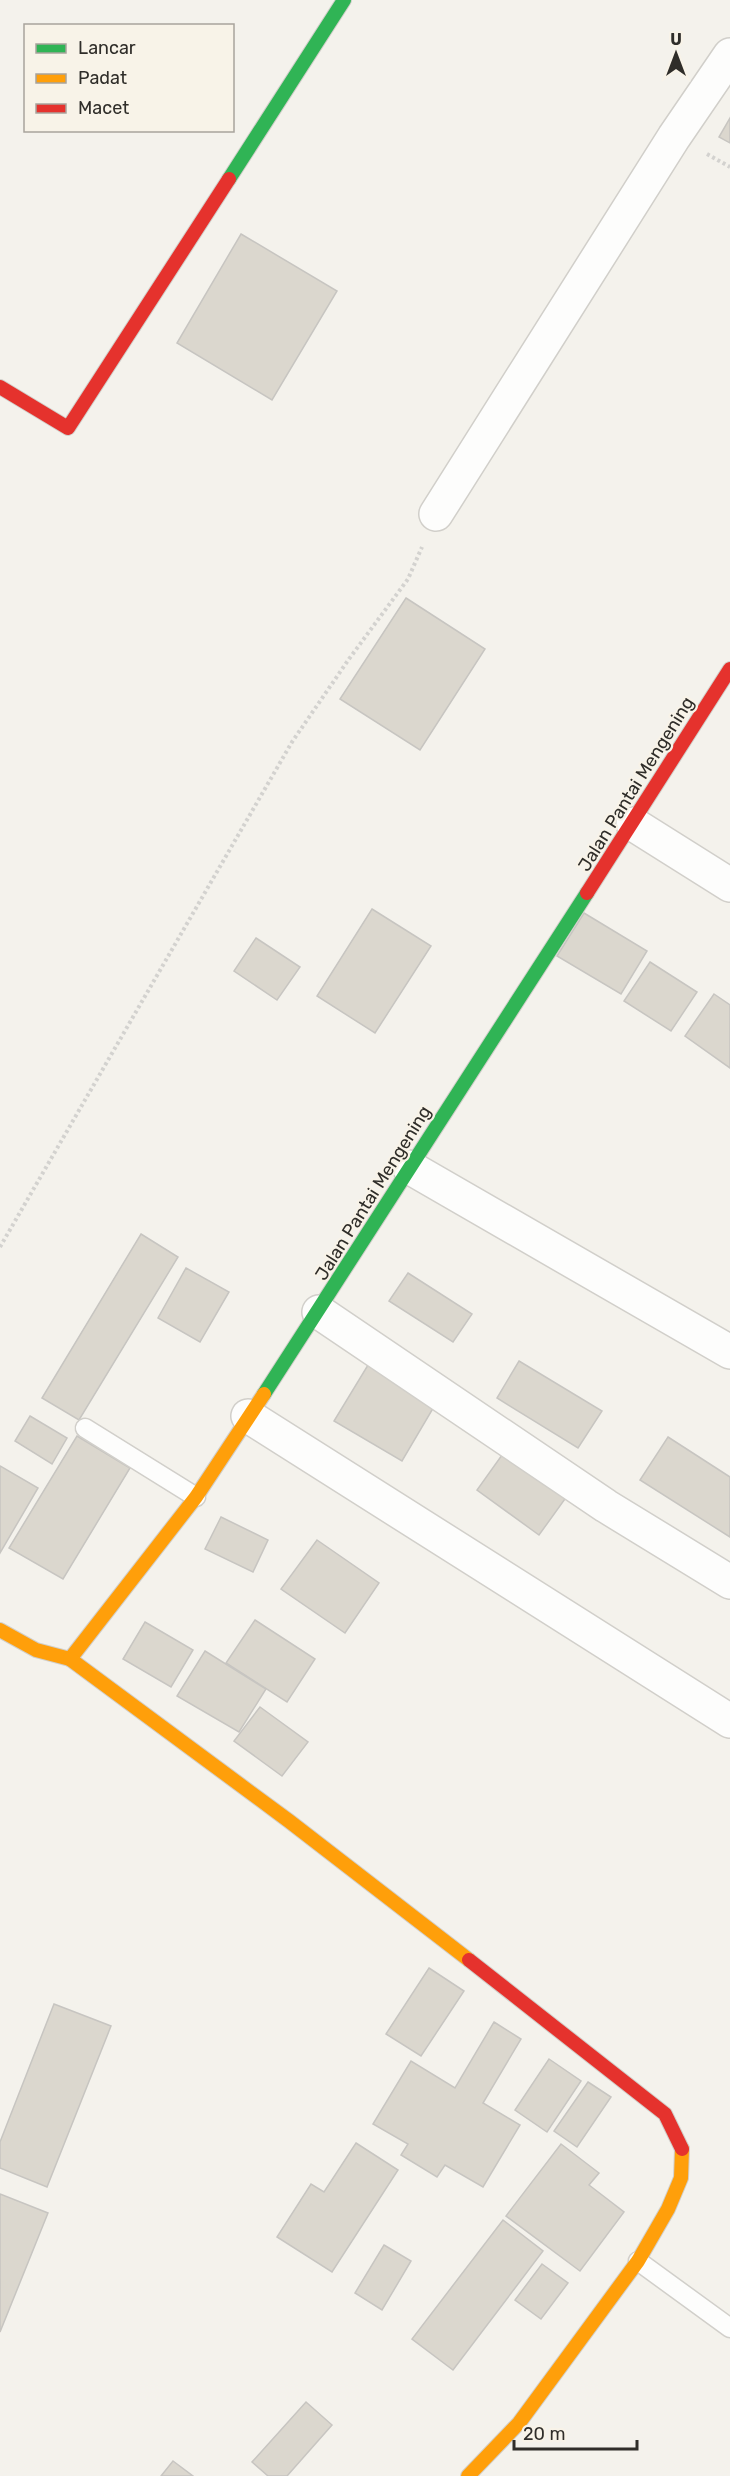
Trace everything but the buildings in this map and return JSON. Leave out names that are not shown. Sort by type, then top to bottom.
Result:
[{"type":"street","points":[[0,387],[68,428],[344,0]]},
{"type":"street","points":[[436,514],[674,136],[730,55]]},
{"type":"street","name":"Jalan Pantai Mengening","points":[[70,1659],[196,1497],[248,1416],[320,1312],[409,1167],[633,824],[730,669]]},
{"type":"street","points":[[633,824],[730,885]]},
{"type":"street","points":[[409,1167],[730,1352]]},
{"type":"street","points":[[320,1312],[606,1506],[730,1582]]},
{"type":"street","points":[[248,1416],[730,1721]]},
{"type":"street","points":[[0,1630],[36,1650],[70,1659],[289,1821],[640,2092],[665,2114],[682,2148],[681,2178],[668,2209],[638,2261],[519,2423],[468,2476]]},
{"type":"lane","points":[[85,1428],[196,1497]]},
{"type":"lane","points":[[638,2261],[730,2328]]},
{"type":"path","points":[[0,1247],[292,742],[349,658],[408,579],[436,514]]},
{"type":"traffic: fast","points":[[229,179],[344,0]]},
{"type":"traffic: fast","points":[[264,1394],[587,893]]},
{"type":"traffic: slow","points":[[0,1630],[36,1650],[70,1659],[196,1497],[264,1394]]},
{"type":"traffic: slow","points":[[70,1659],[289,1821],[469,1960]]},
{"type":"traffic: slow","points":[[468,2476],[519,2423],[638,2261],[668,2209],[681,2178],[682,2149]]},
{"type":"traffic: jam","points":[[0,387],[68,428],[229,179]]},
{"type":"traffic: jam","points":[[587,893],[730,669]]},
{"type":"traffic: jam","points":[[469,1960],[665,2114],[682,2149]]}]
